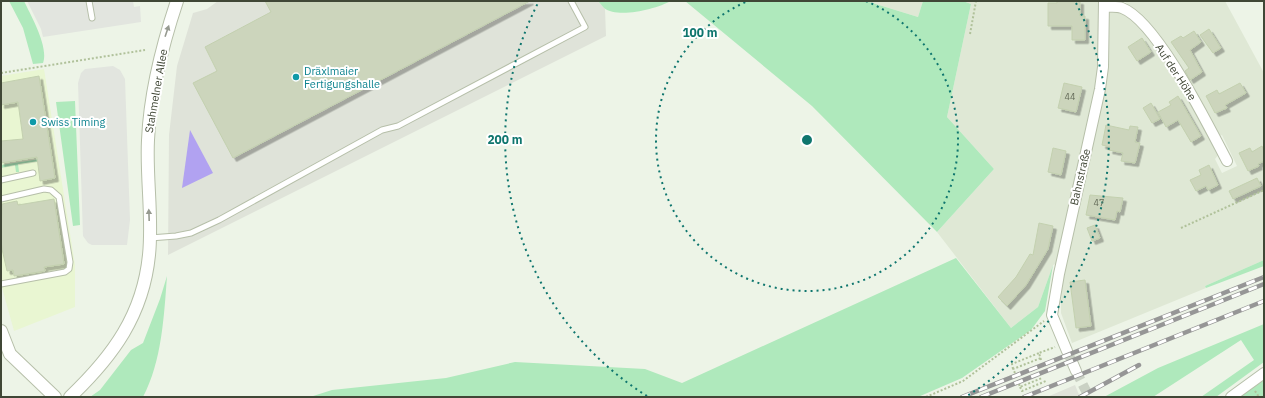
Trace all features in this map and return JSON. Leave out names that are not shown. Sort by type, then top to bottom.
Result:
[{"type":"street","name":"Stahmelner Allee","points":[[70,397],[104,361],[126,331],[144,286],[149,254],[148,146],[151,107],[165,38],[177,1]]},
{"type":"street","name":"Auf der Höhe","points":[[1104,4],[1121,7],[1145,26],[1194,99],[1227,161]]},
{"type":"street","name":"Bahnstraße","points":[[1052,315],[1059,274],[1100,89],[1103,67],[1104,4]]},
{"type":"street","points":[[1052,315],[1066,347]]},
{"type":"street","points":[[1,331],[6,345],[18,363],[55,397]]},
{"type":"street","points":[[1231,397],[1264,373]]},
{"type":"lane","points":[[89,1],[92,18]]},
{"type":"lane","points":[[149,238],[176,236],[191,233],[219,220],[382,130],[398,126],[585,27],[571,1]]},
{"type":"lane","points":[[1,180],[33,173]]},
{"type":"lane","points":[[1,199],[44,189],[56,193],[59,197],[70,262],[69,269],[65,272],[1,284]]},
{"type":"path","points":[[970,34],[976,1]]},
{"type":"path","points":[[1,73],[145,50]]},
{"type":"path","points":[[1181,228],[1264,190]]},
{"type":"path","points":[[926,397],[962,381],[1052,315]]},
{"type":"path","points":[[1015,373],[1012,364],[1039,353],[1066,347]]},
{"type":"path","points":[[1014,369],[1041,359],[1039,353]]},
{"type":"path","points":[[1042,378],[1020,386],[1022,390],[1046,381]]},
{"type":"shaded area","points":[[9,1],[24,1],[35,23],[44,49],[43,63],[33,64],[23,28]]},
{"type":"shaded area","points":[[27,1],[133,1],[134,7],[140,6],[141,22],[43,37],[41,29]]},
{"type":"shaded area","points":[[218,1],[598,1],[605,9],[606,36],[168,255],[169,135],[177,66],[193,13],[207,9]]},
{"type":"shaded area","points":[[598,1],[671,1],[647,10],[618,13],[604,8]]},
{"type":"shaded area","points":[[685,1],[866,1],[918,17],[923,1],[963,1],[971,4],[947,117],[994,169],[937,232],[812,106]]},
{"type":"shaded area","points":[[866,1],[923,1],[918,17]]},
{"type":"shaded area","points":[[963,1],[1099,1],[1101,68],[1058,263],[1053,265],[1038,307],[1011,328],[937,232],[994,169],[947,117],[971,4]]},
{"type":"shaded area","points":[[1124,1],[1225,1],[1264,73],[1264,260],[1205,286],[1206,288],[1072,343],[1061,313],[1063,278],[1107,69],[1109,13],[1123,13],[1146,33],[1195,110],[1219,154],[1215,159],[1222,173],[1237,166],[1222,135],[1219,136],[1199,100],[1142,17]]},
{"type":"shaded area","points":[[113,66],[120,70],[125,79],[130,220],[127,245],[92,245],[88,243],[83,236],[78,83],[81,73],[85,69]]},
{"type":"shaded area","points":[[44,69],[75,265],[75,307],[14,331],[1,284],[1,76]]},
{"type":"shaded area","points":[[75,101],[80,225],[73,226],[56,102]]},
{"type":"shaded area","points":[[190,130],[213,173],[182,188]]},
{"type":"shaded area","points":[[40,159],[40,161],[18,164],[19,172],[16,172],[15,165],[1,168],[1,165]]},
{"type":"shaded area","points":[[956,258],[1011,328],[1038,307],[1053,265],[1045,311],[1031,330],[962,378],[918,397],[310,397],[332,390],[446,378],[515,362],[645,369],[682,383]]},
{"type":"shaded area","points":[[1264,260],[1264,266],[1206,288],[1205,286]]},
{"type":"shaded area","points":[[167,276],[161,338],[154,369],[143,397],[90,397],[100,390],[131,350],[143,343]]},
{"type":"shaded area","points":[[1264,324],[1264,362],[1216,397],[1201,397],[1254,360],[1241,340],[1153,397],[1104,397],[1158,368]]},
{"type":"shaded area","points":[[1264,380],[1264,397],[1240,397],[1241,396]]},
{"type":"shaded area","points":[[1075,385],[1080,397],[1047,397]]},
{"type":"building","name":"Dräxlmaier Fertigungshalle","points":[[265,1],[530,1],[233,158],[193,83],[217,71],[205,47],[271,12]]},
{"type":"building","points":[[1057,1],[1080,1],[1080,16],[1085,16],[1085,40],[1072,40],[1072,26],[1048,26],[1048,3],[1057,3]]},
{"type":"building","points":[[1209,29],[1221,48],[1213,53],[1200,35]]},
{"type":"building","points":[[1194,31],[1201,42],[1190,50],[1202,72],[1190,80],[1185,71],[1189,68],[1171,42],[1181,36],[1183,38]]},
{"type":"building","points":[[1142,38],[1151,52],[1137,61],[1128,47]]},
{"type":"building","name":"Swiss Timing","points":[[39,76],[55,178],[40,181],[37,157],[1,163],[1,141],[23,139],[18,102],[1,105],[1,83]]},
{"type":"building","points":[[1064,83],[1082,87],[1076,112],[1058,108]]},
{"type":"building","points":[[1240,83],[1246,93],[1225,105],[1227,108],[1215,113],[1206,96],[1217,90],[1219,94]]},
{"type":"building","points":[[1178,96],[1201,136],[1191,142],[1178,120],[1166,127],[1158,112],[1171,105],[1169,102]]},
{"type":"building","points":[[1151,103],[1160,119],[1152,123],[1143,108]]},
{"type":"building","points":[[1106,125],[1129,130],[1130,126],[1138,127],[1135,142],[1140,143],[1135,163],[1121,161],[1123,153],[1109,150],[1110,147],[1102,145]]},
{"type":"building","points":[[1262,146],[1264,151],[1264,161],[1258,164],[1259,166],[1248,171],[1239,153],[1250,148],[1252,152]]},
{"type":"building","points":[[1053,148],[1066,151],[1061,175],[1048,172]]},
{"type":"building","points":[[1209,165],[1218,185],[1208,190],[1206,186],[1196,191],[1190,180],[1201,175],[1199,170]]},
{"type":"building","points":[[1257,178],[1261,186],[1233,199],[1229,191]]},
{"type":"building","points":[[1090,195],[1123,198],[1120,212],[1117,211],[1115,220],[1086,215]]},
{"type":"building","points":[[54,199],[64,264],[44,267],[45,271],[14,276],[13,270],[7,271],[2,249],[2,204],[17,201],[18,205]]},
{"type":"building","points":[[1039,223],[1053,226],[1048,249],[1026,285],[1007,306],[998,297],[1016,277],[1030,254],[1033,255]]},
{"type":"building","points":[[1095,225],[1100,238],[1092,241],[1087,228]]},
{"type":"building","points":[[1085,280],[1091,326],[1076,328],[1070,282]]},
{"type":"tunnel","points":[[1067,351],[1073,364]]},
{"type":"tunnel","points":[[1076,371],[1089,397]]},
{"type":"railway","points":[[962,397],[1264,277]]},
{"type":"railway","points":[[981,397],[1264,284]]},
{"type":"railway","points":[[1024,397],[1264,301]]},
{"type":"railway","points":[[1080,397],[1139,365]]},
{"type":"place","name":"Dräxlmaier Fertigungshalle","points":[[296,77]]},
{"type":"place","name":"Swiss Timing","points":[[33,122]]}]
